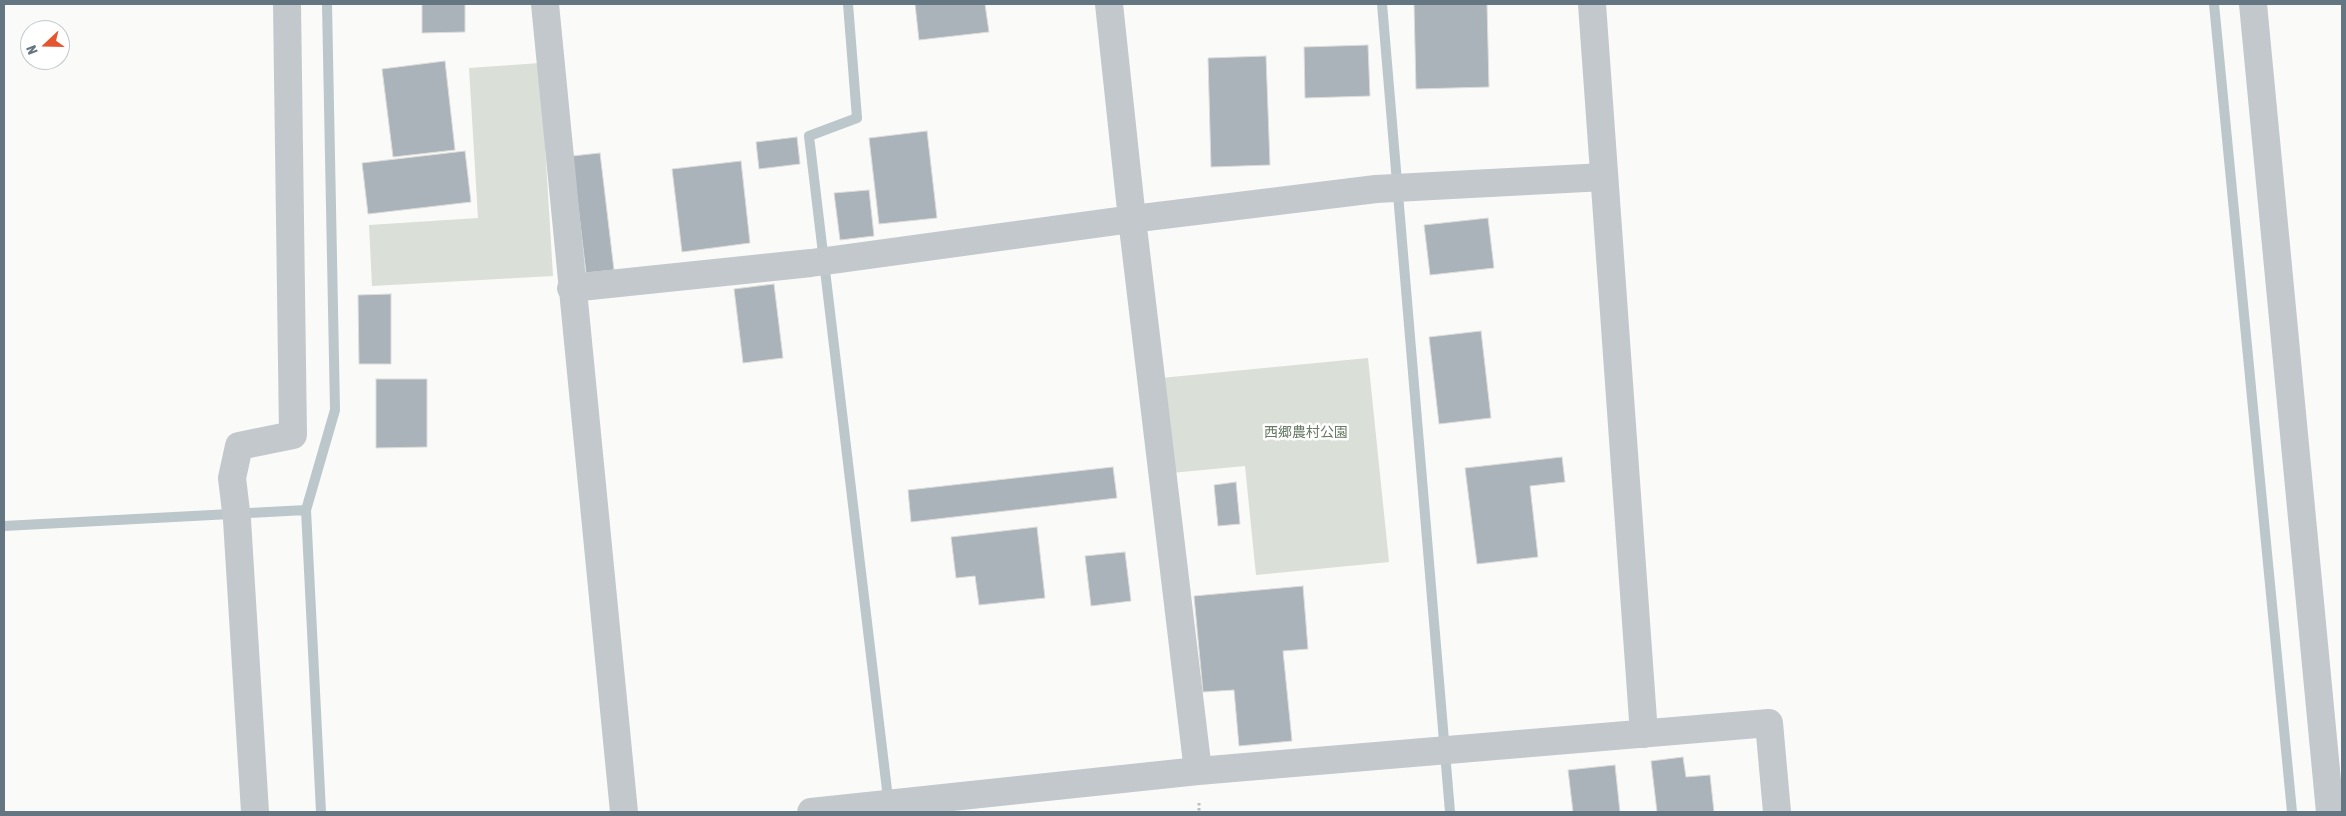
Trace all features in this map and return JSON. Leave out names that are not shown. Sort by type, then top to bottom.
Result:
[{"type":"street","points":[[255,812],[237,520],[232,478],[239,446],[293,435],[288,4]]},
{"type":"street","points":[[545,4],[571,288],[624,812]]},
{"type":"street","points":[[1109,4],[1132,220],[1198,771]]},
{"type":"street","points":[[1592,4],[1644,734]]},
{"type":"street","points":[[2253,4],[2330,812]]},
{"type":"street","points":[[571,288],[811,263],[1132,220],[1412,186],[1604,176]]},
{"type":"street","points":[[811,812],[1198,771],[1769,723],[1777,812]]},
{"type":"green space","points":[[540,63],[553,276],[372,286],[369,225],[478,218],[469,68]]},
{"type":"green space","name":"西郷農村公園","points":[[1368,358],[1389,562],[1256,575],[1245,466],[1171,473],[1161,378]]},
{"type":"building","points":[[422,4],[465,4],[465,32],[422,33]]},
{"type":"building","points":[[915,4],[985,4],[989,32],[919,40]]},
{"type":"building","points":[[1414,4],[1487,4],[1489,87],[1416,89]]},
{"type":"building","points":[[1368,45],[1370,96],[1305,98],[1304,47]]},
{"type":"building","points":[[1266,56],[1270,165],[1211,167],[1208,58]]},
{"type":"building","points":[[445,61],[455,150],[393,157],[382,69]]},
{"type":"building","points":[[927,131],[937,218],[879,224],[869,138]]},
{"type":"building","points":[[797,137],[800,164],[759,169],[756,142]]},
{"type":"building","points":[[465,151],[471,202],[368,214],[362,163]]},
{"type":"building","points":[[600,153],[614,270],[586,273],[572,156]]},
{"type":"building","points":[[741,161],[750,243],[682,252],[672,169]]},
{"type":"building","points":[[869,190],[874,236],[840,240],[834,193]]},
{"type":"building","points":[[1488,218],[1494,268],[1430,275],[1424,225]]},
{"type":"building","points":[[774,284],[783,358],[743,363],[734,289]]},
{"type":"building","points":[[391,294],[391,364],[359,364],[358,295]]},
{"type":"building","points":[[1481,331],[1491,418],[1439,424],[1429,337]]},
{"type":"building","points":[[376,379],[427,379],[427,447],[376,448]]},
{"type":"building","points":[[1562,457],[1565,482],[1530,486],[1538,557],[1477,564],[1465,468]]},
{"type":"building","points":[[1113,467],[1117,498],[911,522],[908,490]]},
{"type":"building","points":[[1236,482],[1240,524],[1218,526],[1214,485]]},
{"type":"building","points":[[1037,527],[1045,598],[979,605],[975,576],[956,578],[951,537]]},
{"type":"building","points":[[1125,552],[1131,601],[1091,606],[1085,556]]},
{"type":"building","points":[[1303,586],[1308,649],[1283,651],[1292,741],[1239,746],[1234,690],[1203,692],[1194,596]]},
{"type":"building","points":[[1683,757],[1686,777],[1710,775],[1714,812],[1657,812],[1651,761]]},
{"type":"building","points":[[1615,765],[1620,812],[1573,812],[1568,770]]},
{"type":"waterway","points":[[321,812],[306,510],[335,410],[327,4]]},
{"type":"waterway","points":[[848,4],[857,118],[809,136],[887,790]]},
{"type":"waterway","points":[[1382,4],[1450,812]]},
{"type":"waterway","points":[[2214,4],[2292,812]]},
{"type":"waterway","points":[[4,526],[306,510]]}]
